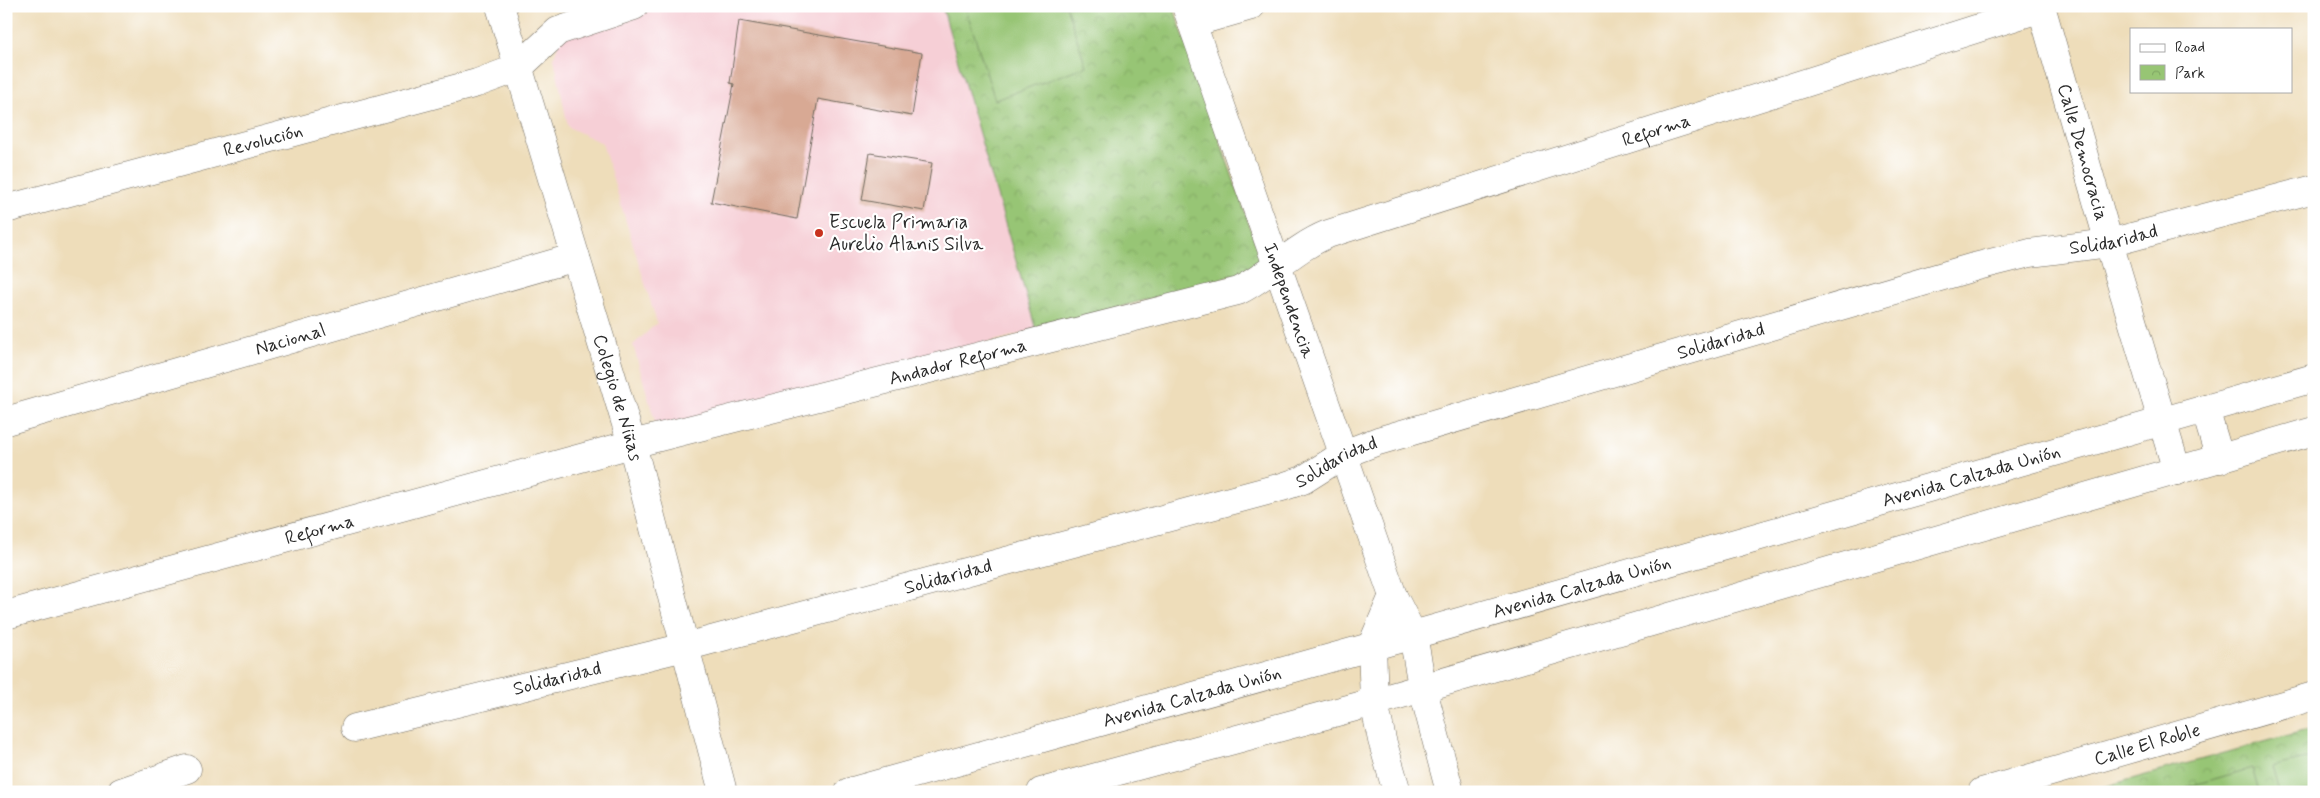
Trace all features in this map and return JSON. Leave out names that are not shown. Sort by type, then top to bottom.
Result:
[{"type":"street","name":"Colegio de Niñas","points":[[500,6],[632,444],[724,792]]},
{"type":"street","points":[[518,68],[558,31],[634,6]]},
{"type":"street","points":[[1189,15],[1251,6]]},
{"type":"street","name":"Calle Democracia","points":[[2044,7],[2109,243],[2177,471]]},
{"type":"street","name":"Reforma","points":[[1277,266],[1311,241],[1328,234],[2044,7]]},
{"type":"street","name":"Independencia","points":[[1189,15],[1393,596],[1413,635],[1422,686],[1450,792]]},
{"type":"street","name":"Revolución","points":[[6,209],[477,83],[518,68]]},
{"type":"street","name":"Solidaridad","points":[[355,728],[685,647],[1282,487],[1320,471],[1344,454],[1378,441],[1974,267],[2030,253],[2109,243],[2170,229],[2314,189]]},
{"type":"street","name":"Nacional","points":[[6,421],[576,257]]},
{"type":"street","name":"Andador Reforma","points":[[632,444],[1238,290],[1256,282],[1277,266]]},
{"type":"street","name":"Avenida Calzada Unión","points":[[849,792],[1413,635],[2314,378]]},
{"type":"street","points":[[2205,409],[2220,459]]},
{"type":"street","points":[[1041,792],[1374,702],[1422,686],[2314,431]]},
{"type":"street","name":"Reforma","points":[[6,615],[632,444]]},
{"type":"street","points":[[1393,596],[1372,645],[1374,702],[1384,748],[1397,792]]},
{"type":"street","name":"Calle El Roble","points":[[1982,792],[2314,696]]},
{"type":"street","points":[[120,792],[187,769]]},
{"type":"shaded area","name":"Escuela Primaria Aurelio Alanis Silva","points":[[603,6],[942,6],[1036,330],[657,429],[633,345],[657,323],[602,143],[568,127],[554,58],[565,19]]},
{"type":"green space","points":[[942,6],[1173,6],[1264,267],[1036,330]]},
{"type":"green space","points":[[965,6],[1066,6],[1086,66],[995,100]]},
{"type":"green space","points":[[2314,728],[2314,792],[2085,792]]},
{"type":"green space","points":[[2314,757],[2314,792],[2279,792],[2272,767]]},
{"type":"green space","points":[[2252,768],[2259,792],[2188,792],[2187,787]]},
{"type":"building","points":[[739,21],[922,53],[912,116],[818,99],[797,219],[711,202],[734,84],[730,83]]},
{"type":"building","points":[[870,153],[932,163],[924,211],[862,200]]},
{"type":"place","name":"Escuela Primaria Aurelio Alanis Silva","points":[[819,233]]}]
